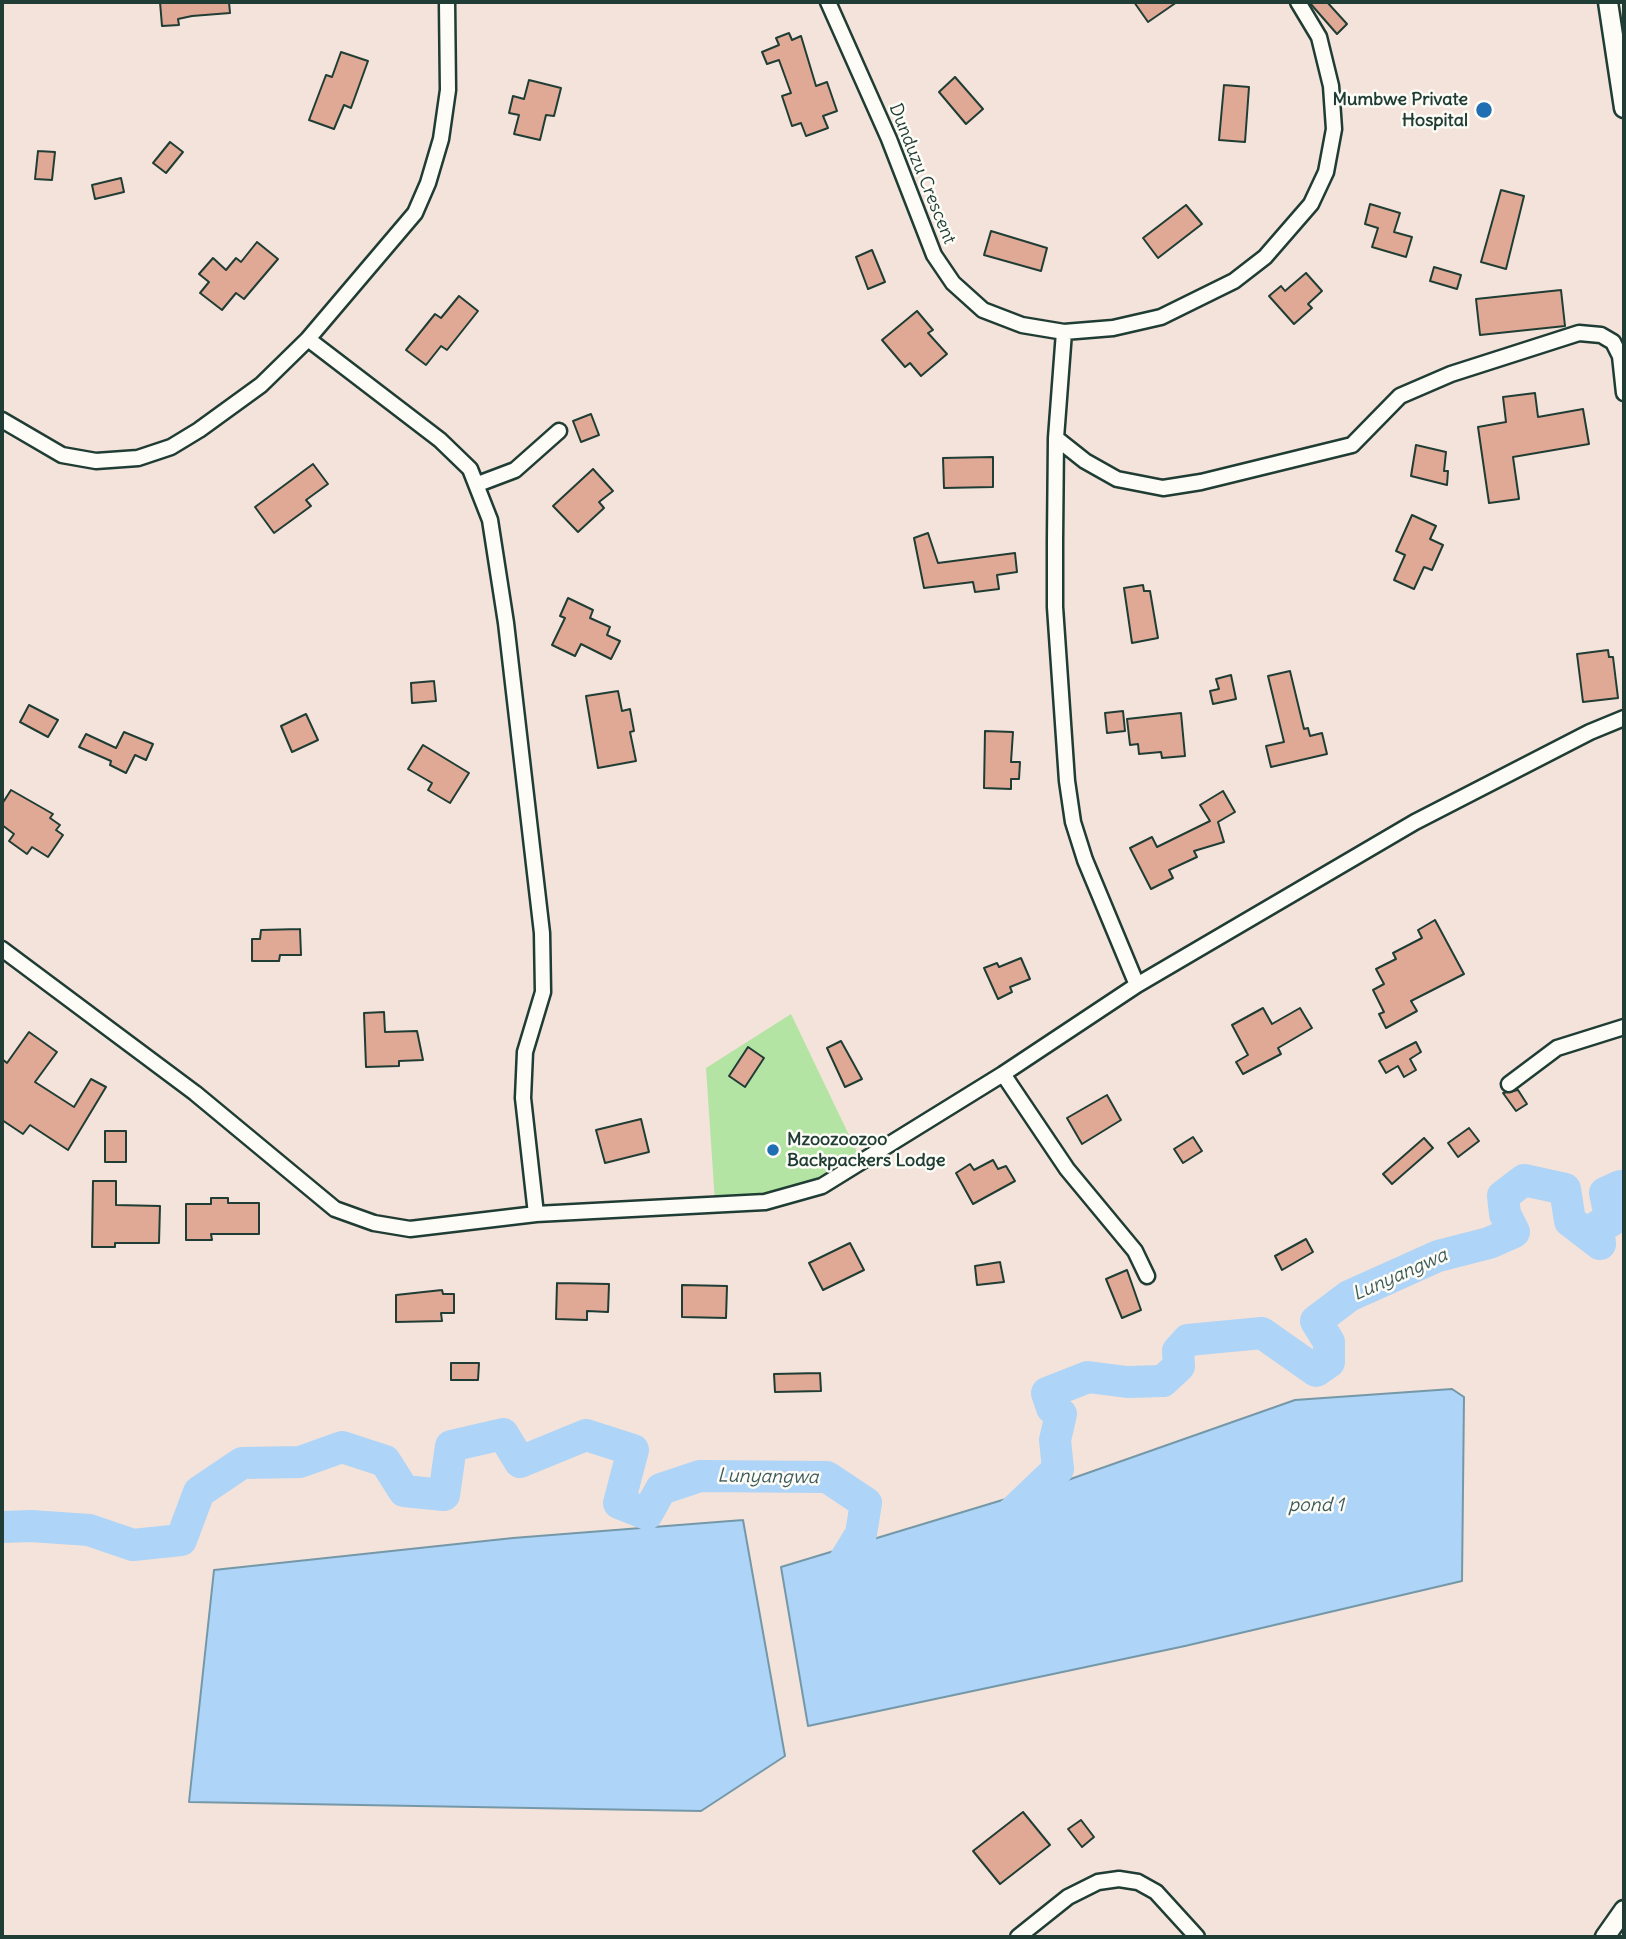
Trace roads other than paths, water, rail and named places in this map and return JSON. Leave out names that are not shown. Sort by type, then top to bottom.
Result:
[{"type":"street","points":[[2,420],[62,455],[96,461],[138,458],[171,447],[261,385],[308,339],[415,213],[428,183],[449,90],[447,2]]},
{"type":"street","name":"Dunduzu Crescent","points":[[828,2],[888,139],[934,255],[953,283],[983,310],[1022,325],[1064,332],[1114,328],[1161,317],[1234,281],[1265,257],[1311,204],[1326,172],[1333,118],[1331,86],[1319,37],[1298,2]]},
{"type":"street","points":[[1608,2],[1624,108]]},
{"type":"street","points":[[1064,332],[1056,438],[1055,607],[1073,822],[1085,860],[1137,985]]},
{"type":"street","points":[[1056,438],[1085,461],[1117,479],[1163,488],[1201,481],[1352,445],[1400,396],[1451,374],[1579,333],[1601,335],[1613,342],[1619,356],[1624,393]]},
{"type":"street","points":[[308,339],[440,440],[470,469],[478,484],[497,554],[542,933],[543,992],[525,1052],[523,1098],[536,1214]]},
{"type":"street","points":[[478,484],[515,470],[559,431]]},
{"type":"street","points":[[2,948],[194,1093],[335,1209],[374,1223],[410,1229],[536,1214],[695,1208],[765,1202],[822,1186],[1003,1074],[1137,985],[1415,822],[1590,732],[1624,718]]},
{"type":"street","points":[[1509,1084],[1557,1048],[1624,1027]]},
{"type":"street","points":[[1003,1074],[1067,1168],[1135,1251],[1147,1276]]},
{"type":"street","points":[[1018,1937],[1068,1897],[1098,1882],[1119,1879],[1139,1882],[1156,1892],[1197,1937]]},
{"type":"street","points":[[1605,1937],[1624,1910]]},
{"type":"water","name":"pond 1","points":[[1452,1389],[1464,1397],[1462,1581],[1185,1646],[808,1726],[781,1567],[1062,1482],[1295,1400]]},
{"type":"water","points":[[743,1520],[785,1756],[701,1811],[189,1802],[214,1570],[513,1538]]},
{"type":"waterway","name":"Lunyangwa","points":[[1015,1518],[1012,1513],[1058,1469],[1055,1440],[1061,1414],[1052,1408],[1047,1393],[1088,1377],[1127,1382],[1163,1381],[1179,1366],[1178,1351],[1188,1340],[1262,1333],[1316,1371],[1329,1362],[1329,1342],[1316,1321],[1349,1296],[1438,1256],[1489,1243],[1514,1232],[1505,1214],[1503,1196],[1524,1180],[1565,1189],[1570,1221],[1600,1244],[1598,1226],[1611,1221],[1605,1193],[1620,1186],[1624,1188]]},
{"type":"waterway","name":"Lunyangwa","points":[[2,1527],[89,1530],[133,1545],[181,1540],[199,1492],[242,1463],[300,1462],[342,1447],[385,1461],[404,1491],[444,1495],[451,1446],[503,1434],[520,1462],[586,1435],[633,1450],[619,1503],[647,1514],[661,1489],[700,1476],[827,1477],[866,1503],[861,1534],[845,1560],[857,1579]]},
{"type":"place","name":"Mumbwe Private Hospital","points":[[1484,110]]},
{"type":"place","name":"Mzoozoozoo Backpackers Lodge","points":[[773,1150]]}]
